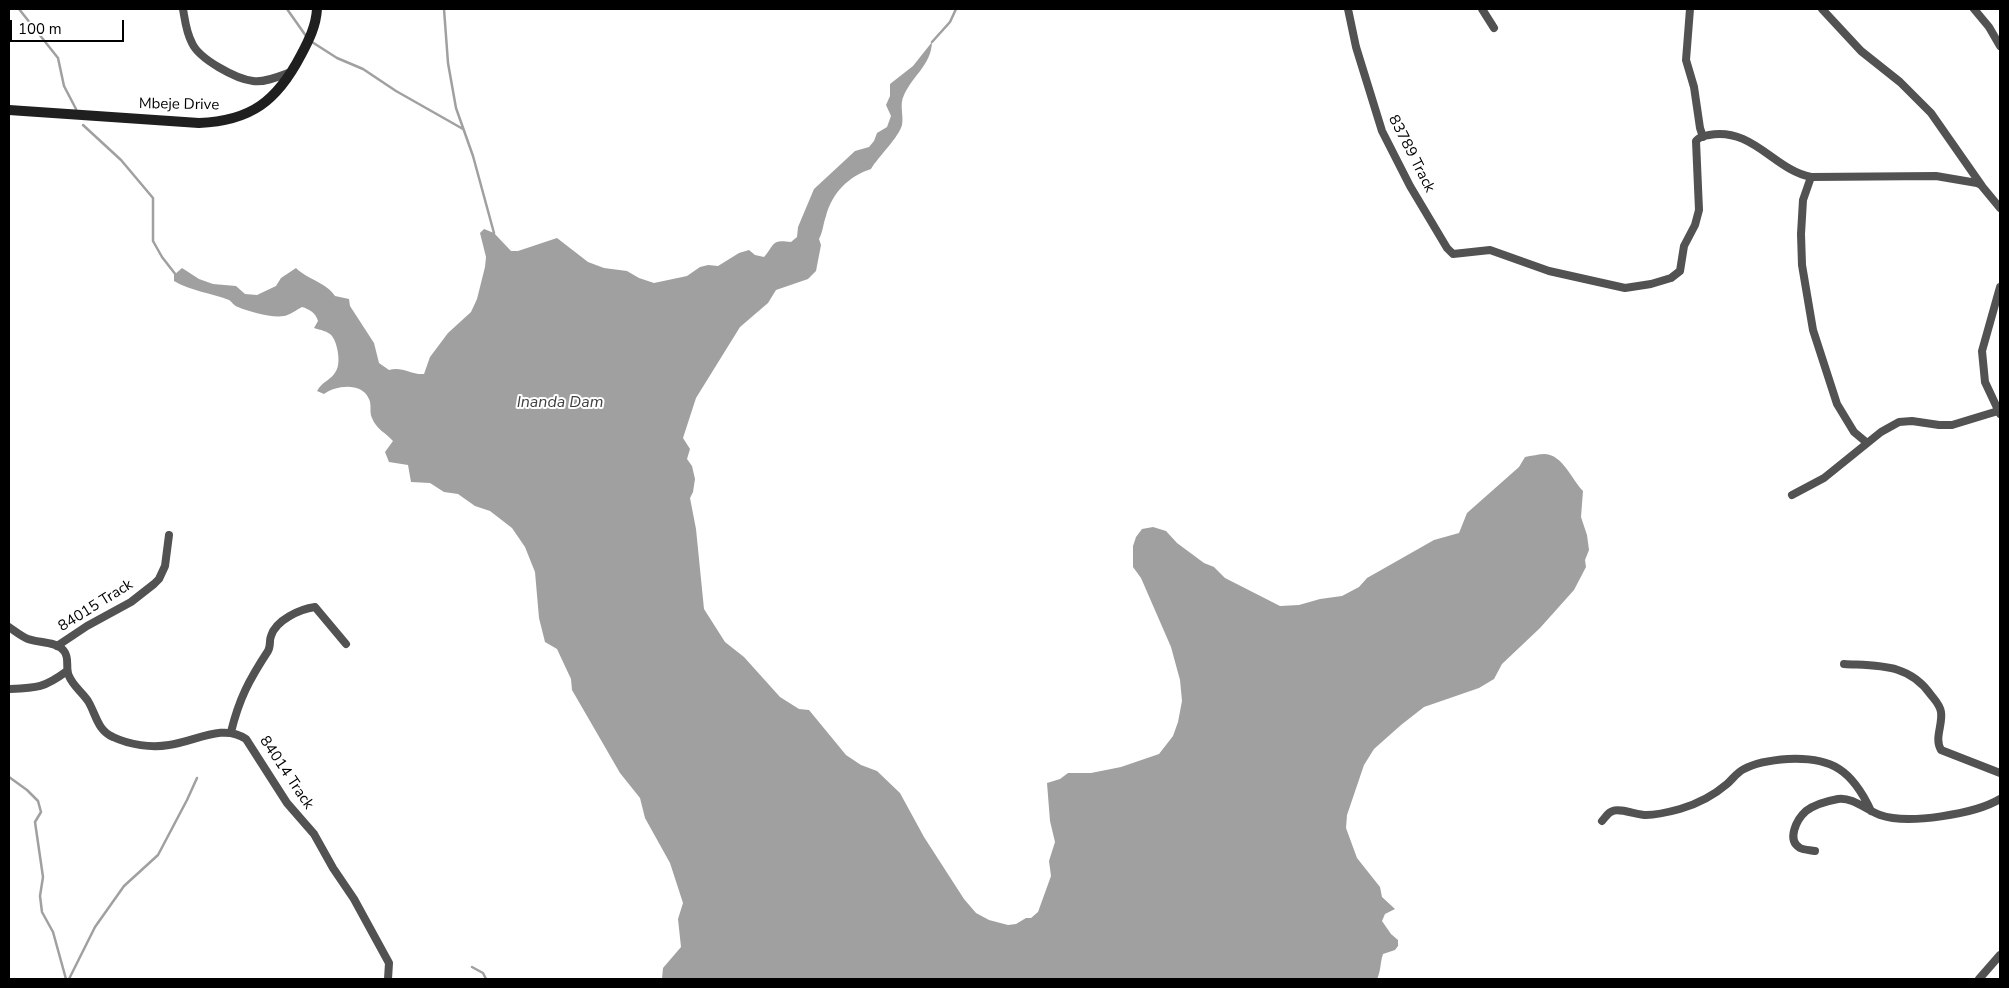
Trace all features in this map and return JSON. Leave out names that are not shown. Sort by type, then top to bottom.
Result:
[{"type":"street","points":[[183,9],[192,44],[198,51],[223,70],[254,81],[291,72]]},
{"type":"street","name":"Mbeje Drive","points":[[9,110],[199,123],[225,121],[246,114],[268,101],[291,72],[312,31],[317,9]]},
{"type":"street","name":"83789 Track","points":[[1348,9],[1356,47],[1382,131],[1410,186],[1447,248],[1455,255],[1484,249],[1496,251],[1549,271],[1614,286],[1633,287],[1671,278],[1680,271],[1684,246],[1698,217],[1699,194],[1695,144],[1697,139],[1703,137]]},
{"type":"street","points":[[1482,9],[1494,28]]},
{"type":"street","points":[[1690,9],[1686,60],[1694,87],[1703,137],[1716,134],[1734,135],[1800,174],[1811,177],[1936,176],[1977,183],[1988,194]]},
{"type":"street","points":[[1822,9],[1861,51],[1900,82],[1931,113],[1965,163],[2000,208]]},
{"type":"street","points":[[1974,9],[1989,27],[2000,46]]},
{"type":"street","points":[[1811,177],[1802,206],[1801,234],[1802,265],[1813,330],[1837,404],[1854,432],[1866,442]]},
{"type":"street","points":[[1792,495],[1824,478],[1866,442],[1899,422],[1912,421],[1952,425],[1999,413],[1985,382],[1982,351],[2000,287]]},
{"type":"street","name":"84015 Track","points":[[58,646],[86,626],[131,602],[154,584],[159,579],[165,566],[169,535]]},
{"type":"street","points":[[9,626],[26,638],[58,646],[67,656],[67,671],[70,678],[90,704],[99,726],[111,737],[144,745],[168,746],[222,732],[231,732],[238,706],[248,682],[269,649],[271,634],[287,617],[304,608],[315,607],[325,616],[346,644]]},
{"type":"street","points":[[1844,664],[1892,667],[1910,675],[1928,690],[1940,708],[1938,740],[1941,750],[2000,773]]},
{"type":"street","points":[[9,689],[45,686],[67,671]]},
{"type":"street","name":"84014 Track","points":[[231,732],[242,736],[252,746],[287,803],[320,843],[354,899],[385,956],[389,968],[388,979]]},
{"type":"street","points":[[1602,821],[1612,811],[1619,810],[1649,815],[1698,803],[1727,784],[1743,769],[1765,762],[1797,759],[1825,761],[1835,765],[1858,788],[1871,810]]},
{"type":"street","points":[[1815,852],[1800,848],[1794,838],[1797,824],[1807,810],[1829,801],[1845,799],[1892,818],[1933,818],[1979,807],[2000,799]]},
{"type":"street","points":[[1979,979],[2000,955]]},
{"type":"water","name":"Inanda Dam","points":[[932,42],[929,57],[908,88],[903,99],[902,125],[897,135],[871,169],[849,181],[832,200],[819,239],[821,245],[816,271],[808,279],[776,290],[768,303],[740,327],[696,398],[683,438],[690,449],[687,459],[692,466],[695,479],[690,498],[696,529],[704,609],[725,642],[744,657],[780,697],[799,709],[809,710],[846,755],[861,765],[877,771],[900,793],[924,837],[964,899],[976,913],[989,920],[1008,925],[1016,924],[1026,918],[1031,918],[1038,912],[1051,876],[1049,861],[1055,842],[1050,821],[1047,783],[1060,779],[1068,773],[1091,773],[1121,767],[1159,754],[1173,736],[1178,722],[1182,701],[1180,680],[1171,647],[1141,578],[1133,567],[1133,546],[1136,537],[1142,529],[1153,527],[1166,531],[1177,543],[1204,563],[1214,567],[1225,578],[1280,606],[1299,605],[1320,599],[1342,596],[1359,587],[1367,578],[1434,540],[1459,533],[1467,513],[1519,467],[1525,457],[1543,454],[1551,455],[1562,463],[1583,491],[1581,517],[1587,535],[1589,550],[1585,560],[1586,567],[1574,590],[1540,628],[1502,664],[1494,679],[1479,688],[1424,707],[1374,749],[1364,765],[1347,815],[1346,828],[1357,858],[1380,887],[1382,897],[1395,909],[1385,914],[1382,921],[1398,940],[1398,946],[1395,950],[1383,954],[1377,979],[662,979],[663,968],[681,947],[678,919],[683,903],[670,863],[645,818],[640,798],[620,773],[572,690],[571,679],[557,649],[545,642],[539,618],[535,572],[525,547],[512,528],[490,511],[475,506],[458,494],[444,492],[430,483],[411,482],[408,465],[389,462],[385,452],[393,441],[374,422],[371,416],[369,399],[361,390],[342,387],[324,394],[317,391],[332,377],[338,368],[339,359],[332,336],[314,328],[318,321],[312,312],[302,307],[284,316],[261,314],[248,311],[229,300],[174,281],[174,275],[182,268],[199,279],[213,284],[236,286],[245,294],[257,295],[276,286],[281,278],[296,268],[327,287],[335,296],[349,299],[350,306],[374,343],[379,363],[389,370],[398,369],[424,374],[430,357],[448,333],[471,312],[477,299],[486,257],[480,233],[484,229],[494,233],[511,251],[518,251],[557,238],[588,262],[604,268],[627,271],[639,278],[654,283],[687,276],[700,267],[708,265],[718,266],[739,253],[749,250],[755,255],[764,257],[774,243],[780,241],[791,242],[797,237],[798,227],[814,189],[855,151],[869,147],[877,133],[887,127],[891,116],[886,105],[890,96],[890,84],[913,66]]},
{"type":"waterway","points":[[19,9],[58,58],[64,86],[76,109]]},
{"type":"waterway","points":[[287,9],[306,36]]},
{"type":"waterway","points":[[444,9],[448,63],[456,108],[473,156],[494,233]]},
{"type":"waterway","points":[[932,42],[950,22],[956,9]]},
{"type":"waterway","points":[[312,42],[337,58],[363,69],[396,91],[463,129]]},
{"type":"waterway","points":[[83,125],[121,160],[153,198],[153,241],[162,257],[176,275]]},
{"type":"waterway","points":[[9,777],[38,801],[41,812],[35,822],[43,877],[40,896],[42,912],[53,932],[66,979]]},
{"type":"waterway","points":[[69,979],[95,927],[124,886],[158,855],[197,778]]},
{"type":"waterway","points":[[472,967],[483,973],[486,979]]}]
